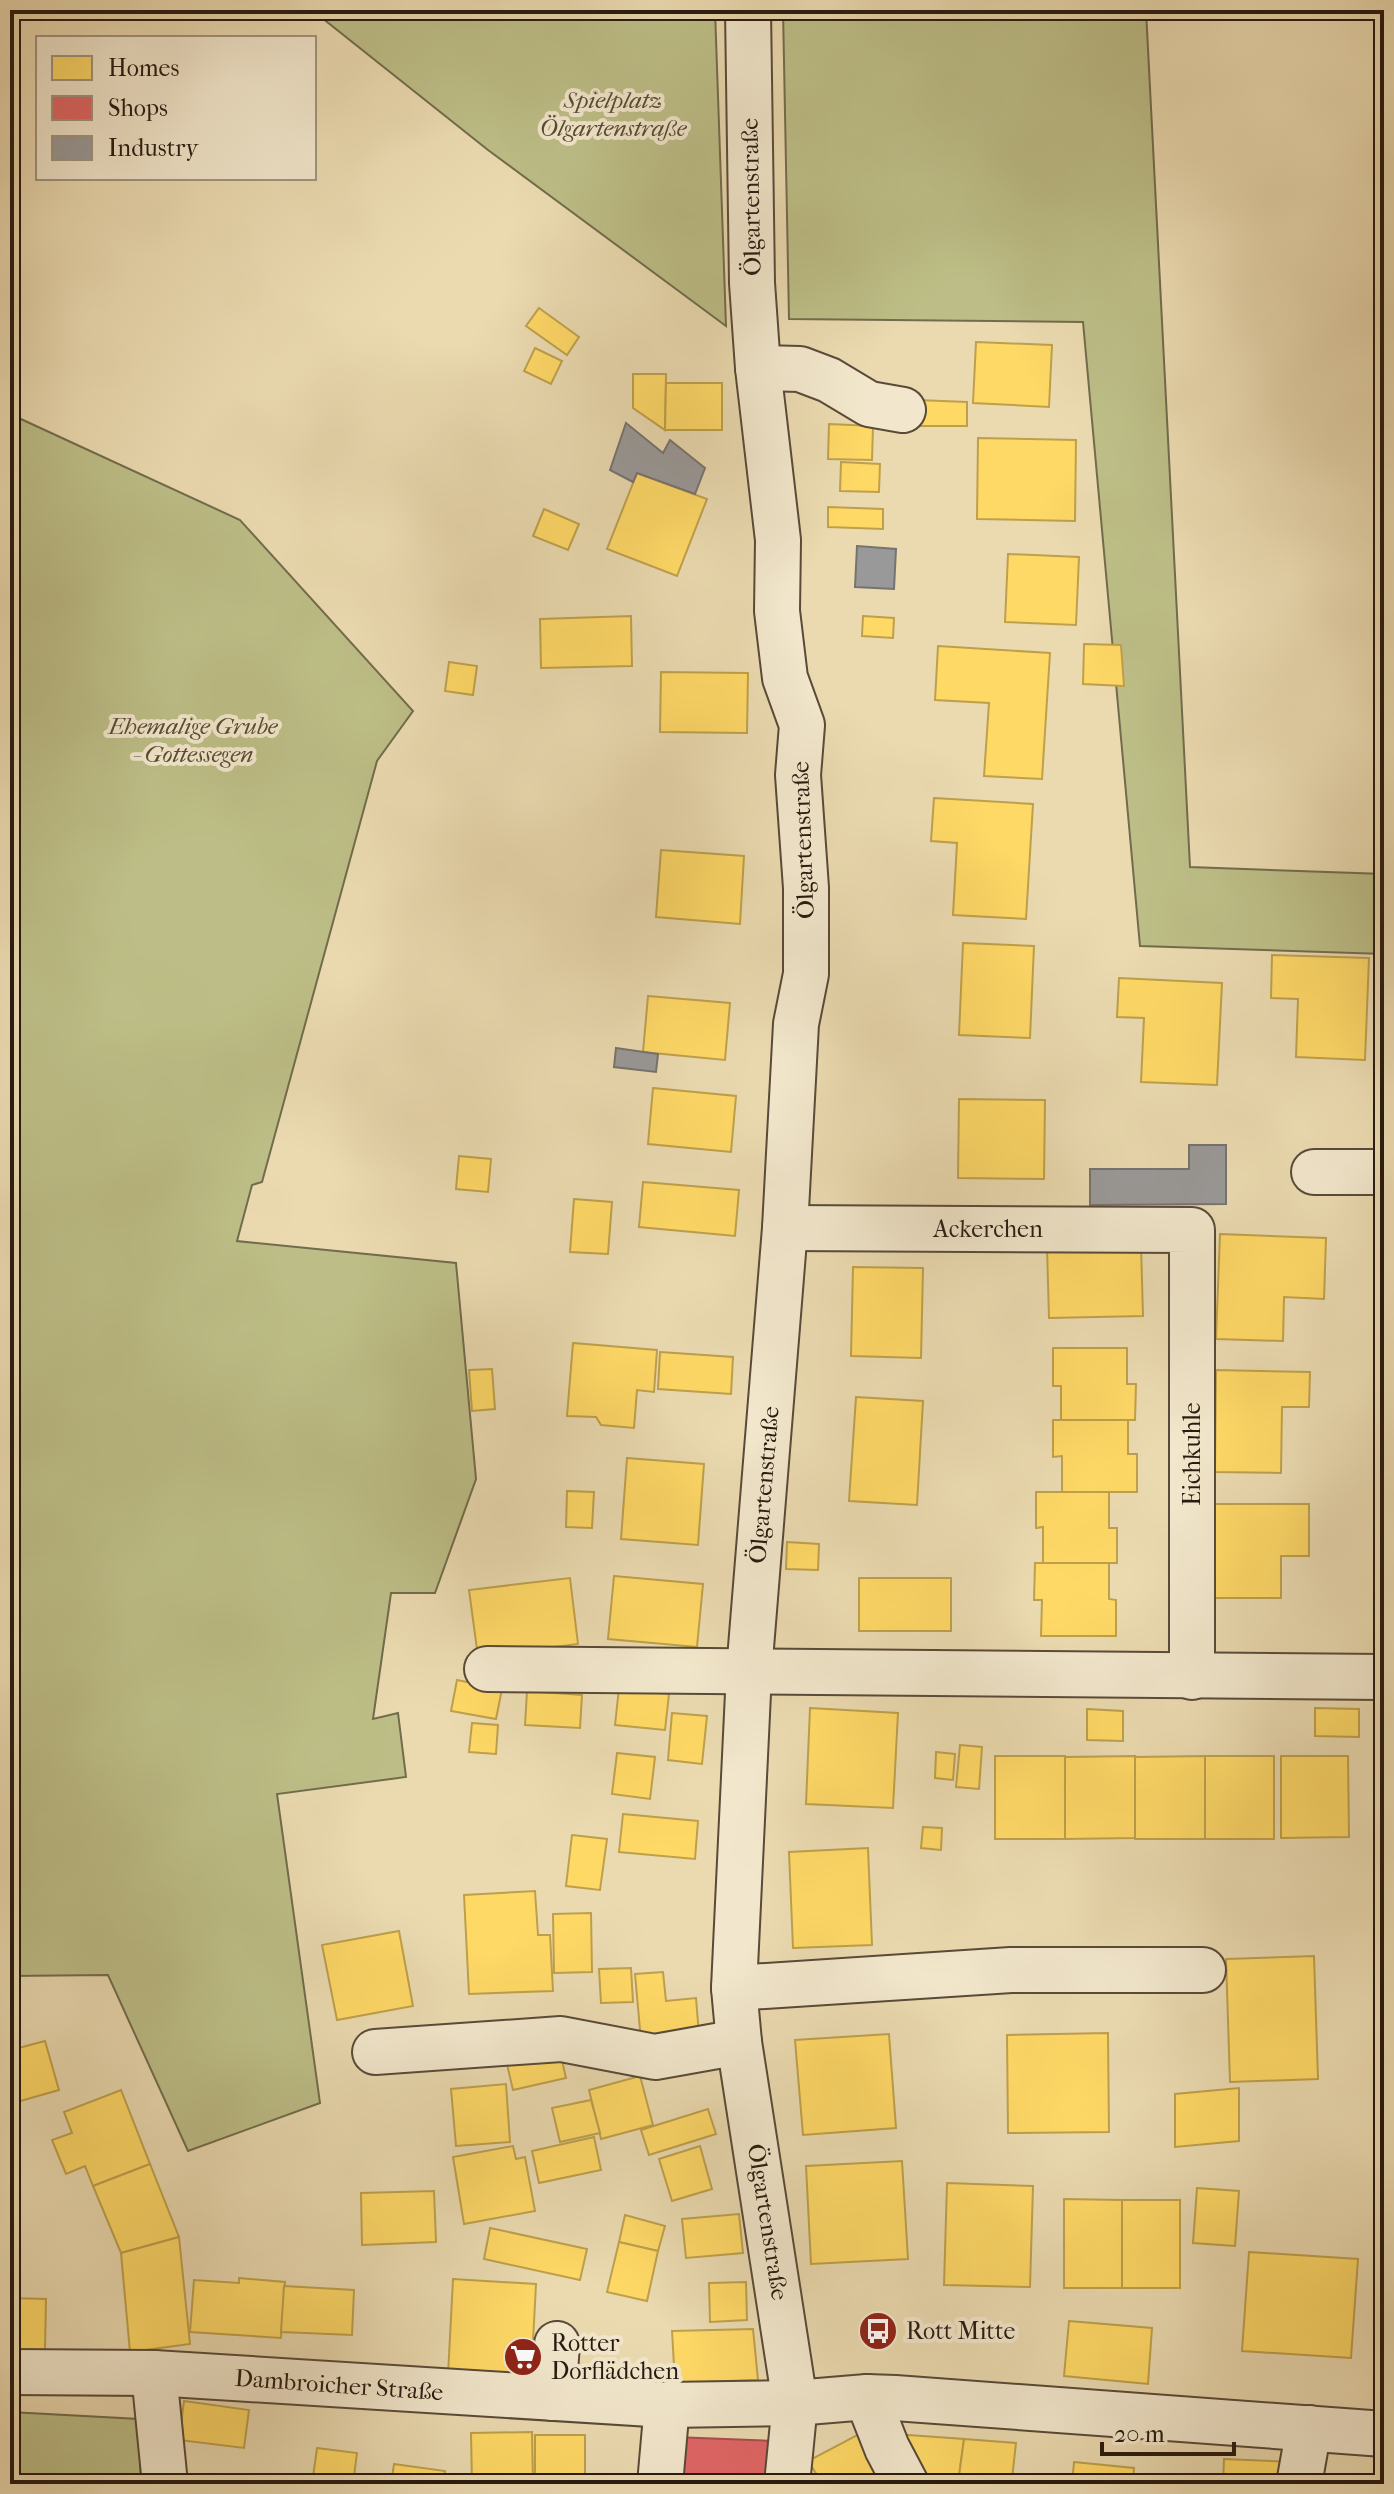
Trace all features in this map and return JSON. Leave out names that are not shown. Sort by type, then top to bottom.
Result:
[{"type":"street","name":"Ölgartenstraße","points":[[748,10],[752,283],[758,368],[778,540],[777,611],[780,638],[785,678],[802,725],[798,775],[806,888],[806,974],[796,1024],[785,1228],[749,1672],[734,1988],[739,2042],[795,2403],[787,2484]]},
{"type":"street","points":[[758,368],[800,369],[829,380],[869,404],[903,410]]},
{"type":"street","points":[[1314,1172],[1384,1172]]},
{"type":"street","name":"Ackerchen","points":[[785,1228],[1192,1230]]},
{"type":"street","name":"Eichkuhle","points":[[1192,1230],[1192,1677]]},
{"type":"street","points":[[487,1669],[1384,1677]]},
{"type":"street","points":[[734,1988],[1011,1970],[1203,1970]]},
{"type":"street","points":[[375,2052],[561,2039],[655,2057],[739,2042]]},
{"type":"street","points":[[553,2398],[557,2344]]},
{"type":"street","name":"Dambroicher Straße","points":[[10,2372],[154,2373],[667,2405],[795,2403],[867,2397],[1384,2434]]},
{"type":"street","points":[[154,2373],[165,2484]]},
{"type":"street","points":[[867,2397],[887,2448],[906,2484]]},
{"type":"street","points":[[660,2484],[667,2405]]},
{"type":"street","points":[[1299,2484],[1309,2428]]},
{"type":"green space","name":"Spielplatz Ölgartenstraße","points":[[312,10],[715,10],[726,326],[488,150]]},
{"type":"green space","points":[[783,10],[1146,10],[1190,867],[1384,874],[1384,954],[1140,946],[1083,322],[789,319]]},
{"type":"green space","name":"Ehemalige Grube - Gottessegen","points":[[10,414],[240,520],[413,711],[377,761],[262,1182],[252,1185],[237,1241],[456,1263],[476,1479],[435,1593],[391,1593],[373,1719],[398,1713],[406,1777],[277,1794],[320,2103],[188,2151],[108,1975],[10,1976]]},
{"type":"green space","points":[[10,2412],[139,2419],[141,2484],[10,2484]]},
{"type":"building: Homes","points":[[539,308],[579,337],[567,355],[526,326]]},
{"type":"building: Homes","points":[[976,342],[1052,345],[1049,407],[973,403]]},
{"type":"building: Homes","points":[[535,348],[562,361],[551,384],[524,371]]},
{"type":"building: Homes","points":[[633,374],[666,374],[665,430],[633,408]]},
{"type":"building: Homes","points":[[666,383],[722,383],[722,430],[665,430]]},
{"type":"building: Homes","points":[[917,400],[967,402],[967,426],[916,426]]},
{"type":"building: Homes","points":[[829,424],[873,426],[872,460],[828,459]]},
{"type":"building: Homes","points":[[978,438],[1076,440],[1075,521],[977,519]]},
{"type":"building: Homes","points":[[841,462],[880,464],[879,492],[840,491]]},
{"type":"building: Homes","points":[[637,473],[707,499],[677,576],[607,549]]},
{"type":"building: Homes","points":[[828,507],[883,509],[883,529],[828,527]]},
{"type":"building: Homes","points":[[544,509],[579,524],[568,550],[533,536]]},
{"type":"building: Homes","points":[[1008,554],[1079,557],[1076,625],[1005,622]]},
{"type":"building: Homes","points":[[631,616],[632,666],[541,668],[540,619]]},
{"type":"building: Homes","points":[[863,616],[894,618],[893,638],[862,636]]},
{"type":"building: Homes","points":[[1084,644],[1121,645],[1124,686],[1083,684]]},
{"type":"building: Homes","points":[[938,646],[1050,653],[1042,779],[984,776],[989,703],[935,700]]},
{"type":"building: Homes","points":[[449,662],[477,666],[473,695],[445,691]]},
{"type":"building: Homes","points":[[661,672],[748,673],[747,733],[660,732]]},
{"type":"building: Homes","points":[[934,798],[1033,804],[1026,919],[953,915],[957,843],[931,841]]},
{"type":"building: Homes","points":[[661,850],[744,856],[740,924],[656,917]]},
{"type":"building: Homes","points":[[963,943],[1034,946],[1030,1038],[959,1035]]},
{"type":"building: Homes","points":[[1272,955],[1369,958],[1365,1060],[1296,1057],[1298,999],[1271,998]]},
{"type":"building: Homes","points":[[1119,978],[1222,983],[1217,1085],[1141,1082],[1144,1018],[1117,1017]]},
{"type":"building: Homes","points":[[648,996],[730,1003],[725,1060],[643,1052]]},
{"type":"building: Homes","points":[[653,1088],[736,1096],[731,1152],[648,1144]]},
{"type":"building: Homes","points":[[959,1099],[1045,1100],[1044,1179],[958,1178]]},
{"type":"building: Homes","points":[[459,1156],[491,1159],[488,1192],[456,1189]]},
{"type":"building: Homes","points":[[643,1182],[739,1190],[735,1236],[639,1227]]},
{"type":"building: Homes","points":[[574,1199],[612,1202],[608,1254],[570,1252]]},
{"type":"building: Homes","points":[[1220,1234],[1326,1238],[1324,1299],[1284,1297],[1283,1341],[1216,1339]]},
{"type":"building: Homes","points":[[1141,1245],[1143,1316],[1049,1318],[1047,1247]]},
{"type":"building: Homes","points":[[853,1267],[923,1268],[921,1358],[851,1356]]},
{"type":"building: Homes","points":[[573,1343],[657,1350],[654,1392],[637,1390],[634,1428],[601,1425],[596,1417],[567,1416]]},
{"type":"building: Homes","points":[[1053,1348],[1127,1348],[1127,1384],[1136,1384],[1135,1420],[1061,1420],[1061,1386],[1053,1386]]},
{"type":"building: Homes","points":[[660,1352],[733,1357],[731,1394],[658,1389]]},
{"type":"building: Homes","points":[[492,1369],[495,1409],[472,1411],[469,1370]]},
{"type":"building: Homes","points":[[1216,1370],[1310,1372],[1309,1407],[1282,1407],[1281,1473],[1215,1472]]},
{"type":"building: Homes","points":[[856,1397],[923,1401],[917,1505],[849,1501]]},
{"type":"building: Homes","points":[[1053,1420],[1128,1420],[1128,1454],[1137,1454],[1137,1492],[1062,1492],[1062,1456],[1053,1457]]},
{"type":"building: Homes","points":[[627,1458],[704,1464],[698,1545],[621,1539]]},
{"type":"building: Homes","points":[[567,1491],[594,1492],[592,1528],[566,1527]]},
{"type":"building: Homes","points":[[1036,1492],[1109,1492],[1109,1528],[1117,1528],[1117,1563],[1043,1563],[1043,1527],[1036,1528]]},
{"type":"building: Homes","points":[[1211,1504],[1309,1504],[1309,1556],[1281,1556],[1281,1598],[1210,1598]]},
{"type":"building: Homes","points":[[787,1542],[819,1544],[818,1570],[786,1569]]},
{"type":"building: Homes","points":[[1035,1563],[1109,1563],[1109,1599],[1116,1600],[1116,1636],[1041,1636],[1042,1600],[1034,1600]]},
{"type":"building: Homes","points":[[614,1576],[703,1584],[697,1647],[608,1639]]},
{"type":"building: Homes","points":[[570,1578],[578,1644],[478,1657],[469,1590]]},
{"type":"building: Homes","points":[[859,1578],[951,1578],[951,1631],[859,1631]]},
{"type":"building: Homes","points":[[457,1680],[502,1689],[496,1719],[451,1711]]},
{"type":"building: Homes","points":[[619,1688],[669,1694],[665,1730],[615,1725]]},
{"type":"building: Homes","points":[[527,1691],[582,1695],[580,1728],[525,1725]]},
{"type":"building: Homes","points":[[810,1708],[898,1713],[893,1808],[806,1804]]},
{"type":"building: Homes","points":[[1315,1708],[1359,1709],[1359,1737],[1315,1736]]},
{"type":"building: Homes","points":[[1087,1709],[1123,1711],[1123,1741],[1087,1740]]},
{"type":"building: Homes","points":[[672,1713],[707,1716],[702,1764],[668,1760]]},
{"type":"building: Homes","points":[[472,1723],[498,1725],[496,1754],[469,1752]]},
{"type":"building: Homes","points":[[960,1745],[982,1747],[979,1789],[956,1787]]},
{"type":"building: Homes","points":[[936,1752],[955,1754],[953,1780],[935,1778]]},
{"type":"building: Homes","points":[[617,1753],[655,1757],[650,1799],[612,1794]]},
{"type":"building: Homes","points":[[995,1756],[1065,1756],[1065,1839],[995,1839]]},
{"type":"building: Homes","points":[[1135,1756],[1135,1838],[1065,1839],[1065,1757]]},
{"type":"building: Homes","points":[[1205,1756],[1205,1839],[1135,1839],[1135,1757]]},
{"type":"building: Homes","points":[[1205,1756],[1274,1756],[1274,1839],[1205,1839]]},
{"type":"building: Homes","points":[[1281,1756],[1348,1756],[1349,1837],[1281,1838]]},
{"type":"building: Homes","points":[[623,1814],[698,1821],[695,1859],[619,1852]]},
{"type":"building: Homes","points":[[923,1827],[942,1828],[941,1850],[921,1848]]},
{"type":"building: Homes","points":[[572,1835],[607,1839],[600,1890],[566,1886]]},
{"type":"building: Homes","points":[[868,1848],[872,1945],[793,1948],[789,1852]]},
{"type":"building: Homes","points":[[535,1891],[538,1935],[550,1935],[553,1991],[469,1994],[464,1895]]},
{"type":"building: Homes","points":[[591,1913],[592,1972],[554,1973],[553,1914]]},
{"type":"building: Homes","points":[[399,1931],[413,2006],[337,2020],[322,1945]]},
{"type":"building: Homes","points":[[1314,1956],[1318,2079],[1230,2082],[1226,1959]]},
{"type":"building: Homes","points":[[631,1968],[633,2002],[601,2003],[599,1969]]},
{"type":"building: Homes","points":[[663,1972],[666,2001],[696,1998],[699,2035],[641,2041],[635,1974]]},
{"type":"building: Homes","points":[[1108,2033],[1109,2132],[1008,2133],[1007,2035]]},
{"type":"building: Homes","points":[[889,2034],[896,2128],[803,2135],[795,2040]]},
{"type":"building: Homes","points":[[45,2041],[59,2090],[10,2104],[10,2046],[11,2050]]},
{"type":"building: Homes","points":[[559,2047],[566,2078],[513,2090],[506,2060]]},
{"type":"building: Homes","points":[[640,2076],[653,2125],[601,2139],[589,2090]]},
{"type":"building: Homes","points":[[506,2084],[510,2142],[456,2146],[451,2089]]},
{"type":"building: Homes","points":[[1239,2088],[1239,2141],[1175,2147],[1175,2094]]},
{"type":"building: Homes","points":[[121,2090],[150,2164],[93,2186],[85,2166],[66,2174],[52,2140],[72,2133],[64,2112]]},
{"type":"building: Homes","points":[[591,2100],[600,2133],[560,2142],[552,2108]]},
{"type":"building: Homes","points":[[708,2109],[716,2134],[649,2155],[641,2130]]},
{"type":"building: Homes","points":[[594,2137],[601,2170],[539,2183],[532,2151]]},
{"type":"building: Homes","points":[[513,2146],[516,2159],[525,2157],[535,2211],[464,2224],[453,2157]]},
{"type":"building: Homes","points":[[700,2146],[712,2189],[672,2201],[659,2159]]},
{"type":"building: Homes","points":[[902,2161],[908,2259],[811,2264],[806,2166]]},
{"type":"building: Homes","points":[[150,2164],[179,2237],[121,2253],[93,2186]]},
{"type":"building: Homes","points":[[947,2183],[1033,2186],[1030,2287],[944,2285]]},
{"type":"building: Homes","points":[[1197,2188],[1239,2191],[1235,2246],[1193,2243]]},
{"type":"building: Homes","points":[[434,2191],[436,2242],[362,2245],[361,2193]]},
{"type":"building: Homes","points":[[1064,2199],[1122,2200],[1122,2288],[1064,2288]]},
{"type":"building: Homes","points":[[1122,2200],[1180,2200],[1180,2288],[1122,2288]]},
{"type":"building: Homes","points":[[739,2214],[743,2253],[686,2258],[682,2219]]},
{"type":"building: Homes","points":[[625,2215],[665,2226],[658,2251],[619,2242]]},
{"type":"building: Homes","points":[[490,2228],[587,2249],[580,2280],[484,2259]]},
{"type":"building: Homes","points":[[179,2237],[190,2344],[130,2352],[121,2253]]},
{"type":"building: Homes","points":[[619,2242],[658,2251],[647,2301],[607,2292]]},
{"type":"building: Homes","points":[[1249,2252],[1358,2259],[1351,2358],[1242,2351]]},
{"type":"building: Homes","points":[[239,2278],[285,2282],[281,2338],[190,2332],[194,2280],[239,2283]]},
{"type":"building: Homes","points":[[453,2279],[536,2284],[531,2379],[448,2375]]},
{"type":"building: Homes","points":[[746,2282],[747,2320],[710,2322],[709,2283]]},
{"type":"building: Homes","points":[[284,2286],[354,2290],[352,2335],[281,2332]]},
{"type":"building: Homes","points":[[10,2298],[46,2299],[45,2350],[10,2350]]},
{"type":"building: Homes","points":[[1069,2321],[1152,2328],[1148,2384],[1064,2376]]},
{"type":"building: Homes","points":[[753,2329],[758,2380],[675,2383],[672,2331]]},
{"type":"building: Homes","points":[[184,2401],[249,2410],[244,2448],[179,2440]]},
{"type":"building: Homes","points":[[532,2432],[533,2484],[472,2484],[471,2433]]},
{"type":"building: Homes","points":[[861,2433],[891,2484],[823,2484],[808,2461]]},
{"type":"building: Homes","points":[[894,2434],[964,2439],[959,2476],[964,2484],[917,2484]]},
{"type":"building: Homes","points":[[535,2435],[585,2435],[585,2484],[535,2484]]},
{"type":"building: Homes","points":[[964,2439],[1016,2443],[1012,2479],[959,2476]]},
{"type":"building: Homes","points":[[317,2448],[357,2453],[353,2484],[312,2484]]},
{"type":"building: Homes","points":[[1224,2459],[1293,2462],[1292,2484],[1223,2484]]},
{"type":"building: Homes","points":[[1074,2462],[1134,2468],[1133,2484],[1072,2484]]},
{"type":"building: Homes","points":[[394,2464],[445,2471],[443,2484],[391,2484]]},
{"type":"building: Homes","points":[[198,2476],[262,2484],[198,2484]]},
{"type":"building: Homes","points":[[609,2480],[652,2484],[609,2484]]},
{"type":"building: Shops","points":[[674,2437],[776,2441],[772,2484],[669,2484]]},
{"type":"building: Industry","points":[[626,423],[663,453],[670,440],[705,468],[695,494],[637,473],[633,482],[610,470]]},
{"type":"building: Industry","points":[[857,546],[896,549],[894,589],[855,587]]},
{"type":"building: Industry","points":[[616,1048],[658,1054],[656,1072],[614,1067]]},
{"type":"building: Industry","points":[[1189,1145],[1226,1145],[1226,1204],[1090,1205],[1090,1169],[1189,1169]]},
{"type":"place","name":"Rott Mitte","points":[[878,2331]]},
{"type":"place","name":"Rotter Dorflädchen","points":[[523,2357]]}]
